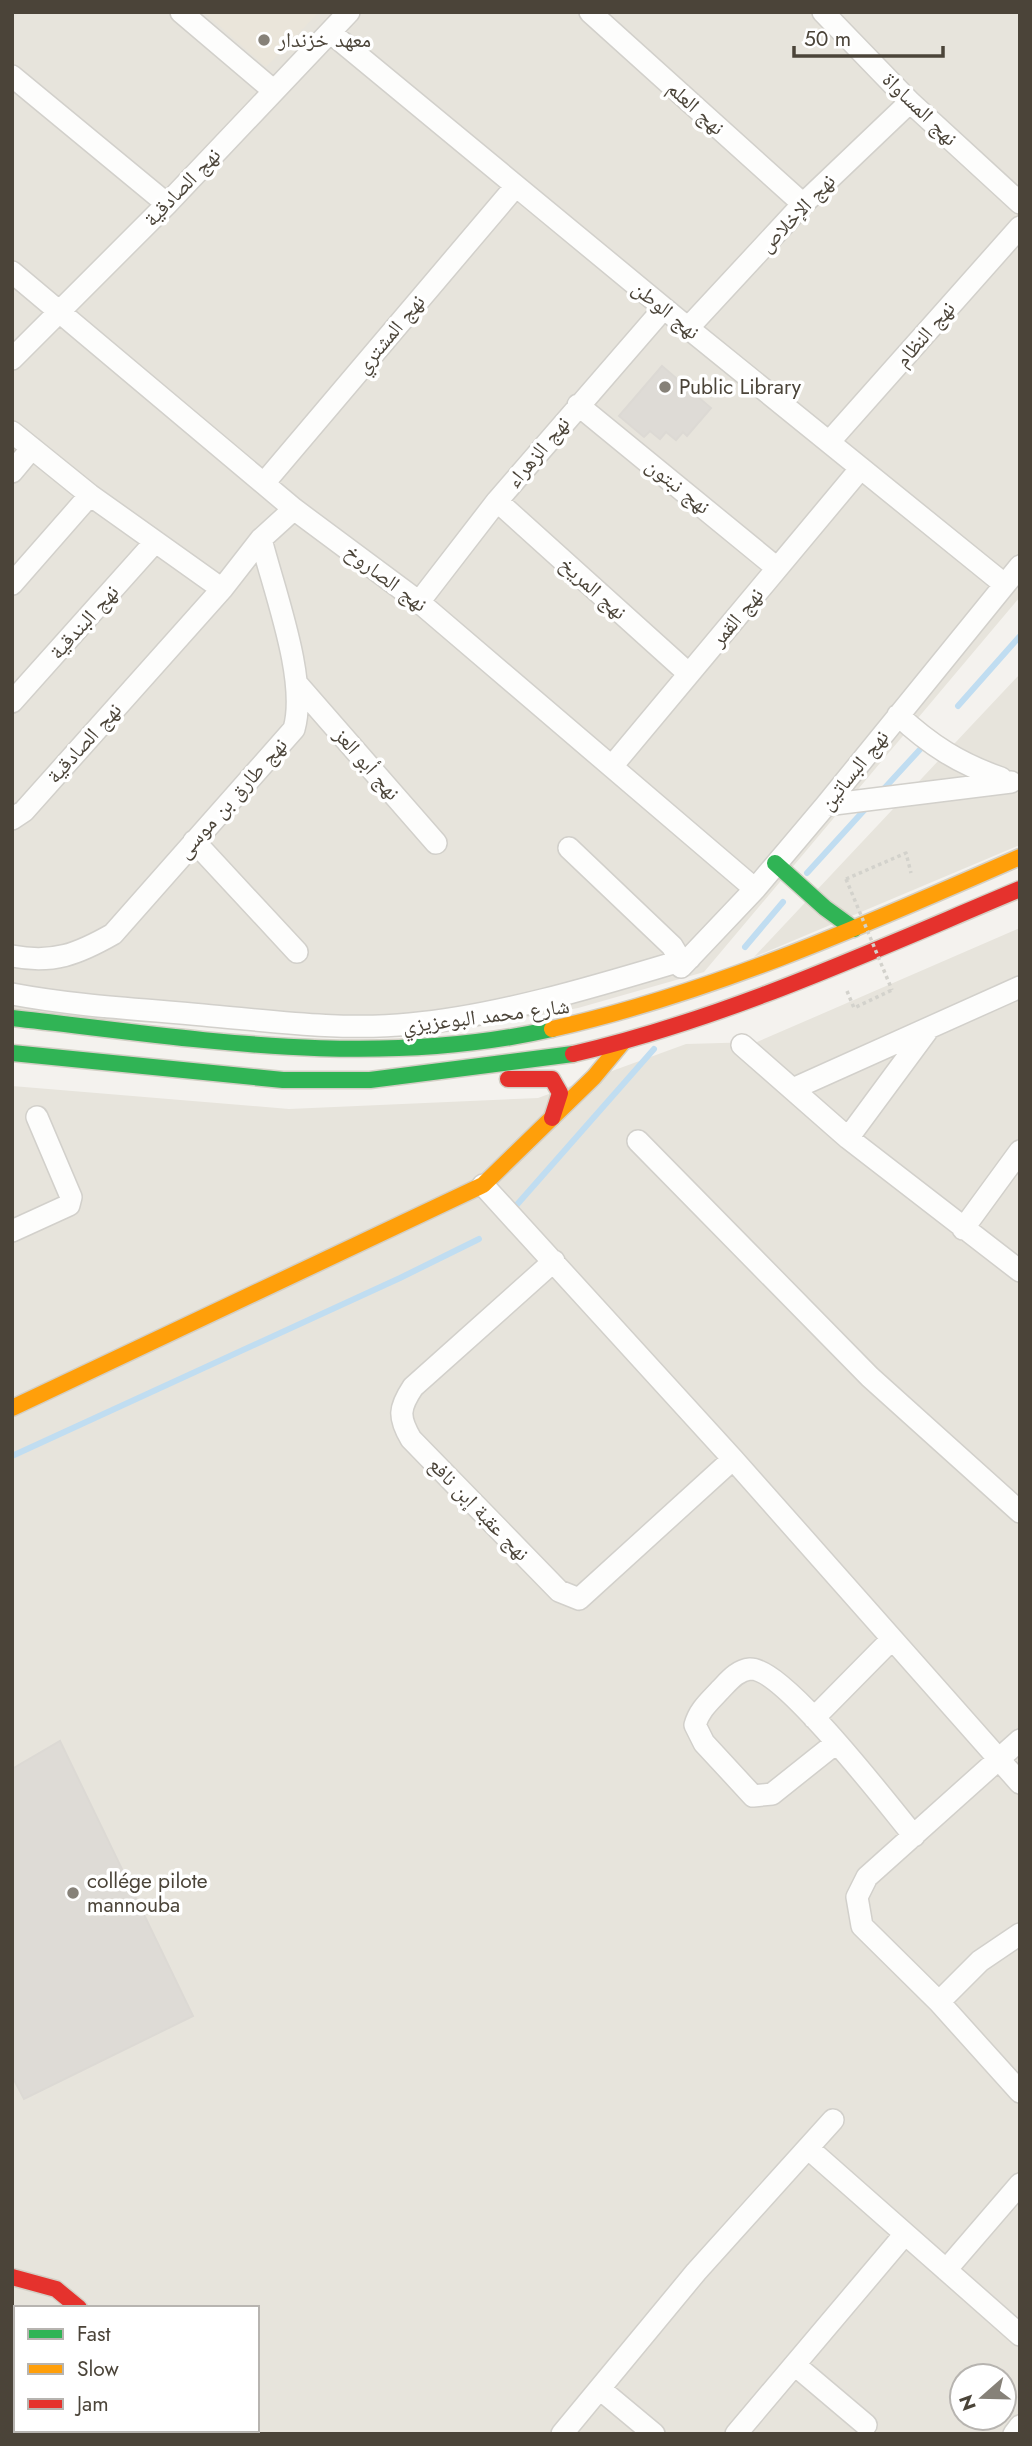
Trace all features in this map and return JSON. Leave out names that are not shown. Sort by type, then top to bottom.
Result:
[{"type":"main road","name":"شارع محمد البوعزيزي","points":[[12,1018],[221,1041],[367,1051],[519,1037],[645,1008],[758,971],[1020,858]]},
{"type":"main road","points":[[775,863],[825,908],[854,929]]},
{"type":"main road","points":[[370,1080],[563,1056],[623,1042],[779,990],[1020,889]]},
{"type":"main road","points":[[519,1037],[627,997],[684,962]]},
{"type":"main road","points":[[13,1406],[483,1185],[594,1077],[623,1042]]},
{"type":"main road","points":[[12,1053],[283,1080],[458,1083],[546,1077],[559,1086],[561,1094],[552,1118]]},
{"type":"main road","points":[[12,2277],[56,2289],[77,2306]]},
{"type":"street","points":[[181,12],[274,92]]},
{"type":"street","name":"نهج الصادقية","points":[[12,359],[58,310],[167,204],[349,12]]},
{"type":"street","name":"نهج العلم","points":[[590,12],[803,204]]},
{"type":"street","name":"نهج المساواة","points":[[823,12],[910,102],[1020,203]]},
{"type":"street","name":"نهج الوطن","points":[[331,33],[515,187],[1004,584]]},
{"type":"street","points":[[12,76],[167,204]]},
{"type":"street","name":"نهج الإخلاص","points":[[688,328],[803,204],[910,102]]},
{"type":"street","name":"نهج المشتري","points":[[265,482],[515,187]]},
{"type":"street","name":"نهج النظام","points":[[830,441],[1020,227]]},
{"type":"street","name":"نهج الصاروخ","points":[[12,272],[294,509],[419,602],[755,889]]},
{"type":"street","name":"نهج الزهراء","points":[[419,602],[497,501],[664,308]]},
{"type":"street","name":"نهج نبتون","points":[[578,405],[777,568]]},
{"type":"street","points":[[12,432],[90,495],[222,589]]},
{"type":"street","points":[[12,472],[32,448]]},
{"type":"street","name":"نهج القمر","points":[[612,765],[861,468]]},
{"type":"street","points":[[12,584],[90,495]]},
{"type":"street","name":"نهج المريخ","points":[[497,501],[689,674]]},
{"type":"street","name":"نهج الصادقية","points":[[12,819],[24,811],[222,589],[261,539],[294,509]]},
{"type":"street","name":"نهج طارق بن موسى","points":[[12,956],[34,960],[77,954],[113,934],[294,729],[299,711],[298,685],[261,539]]},
{"type":"street","name":"نهج البندقية","points":[[12,702],[155,542]]},
{"type":"street","name":"نهج البساتين","points":[[684,962],[755,889],[1020,566]]},
{"type":"street","name":"نهج أبو العز","points":[[298,685],[436,843]]},
{"type":"street","points":[[898,715],[936,748],[965,766],[1016,782]]},
{"type":"street","points":[[825,805],[1016,782]]},
{"type":"street","points":[[194,841],[297,952]]},
{"type":"street","points":[[12,994],[72,1005],[275,1021],[362,1026],[411,1024],[589,988],[684,962],[672,946],[569,848]]},
{"type":"street","points":[[794,1088],[1020,987]]},
{"type":"street","points":[[848,1138],[928,1029]]},
{"type":"street","points":[[742,1045],[848,1138],[1020,1271]]},
{"type":"street","points":[[12,1231],[64,1210],[71,1198],[37,1117]]},
{"type":"street","points":[[638,1142],[870,1377],[1020,1513]]},
{"type":"street","points":[[963,1229],[1020,1152]]},
{"type":"street","points":[[483,1185],[733,1459],[1020,1783]]},
{"type":"street","name":"نهج عقبة إبن نافع","points":[[554,1261],[413,1387],[401,1405],[400,1421],[411,1439],[559,1591],[579,1599],[733,1459]]},
{"type":"street","points":[[814,1718],[892,1639]]},
{"type":"street","points":[[836,1743],[772,1794],[753,1796],[704,1743],[695,1725],[698,1715],[730,1680],[750,1669],[763,1672],[814,1718],[836,1743],[914,1836]]},
{"type":"street","points":[[1020,1740],[867,1877],[857,1897],[857,1912],[862,1926],[939,2002],[1020,2092]]},
{"type":"street","points":[[939,2002],[980,1961],[1020,1934]]},
{"type":"street","points":[[562,2434],[696,2272],[833,2120]]},
{"type":"street","points":[[809,2149],[1020,2335]]},
{"type":"street","points":[[946,2270],[1020,2184]]},
{"type":"street","points":[[736,2434],[905,2234]]},
{"type":"street","points":[[794,2365],[866,2425]]},
{"type":"street","points":[[600,2389],[654,2434]]},
{"type":"street","points":[[1014,2434],[1020,2426]]},
{"type":"path","points":[[842,981],[854,1009],[892,990],[846,879],[895,859]]},
{"type":"shaded area","points":[[12,12],[1020,12],[1020,597],[704,972],[578,1008],[443,1033],[12,1017]]},
{"type":"shaded area","name":"معهد خزندار","points":[[204,12],[319,12],[266,67]]},
{"type":"shaded area","points":[[1020,674],[1020,845],[754,957],[970,727]]},
{"type":"shaded area","points":[[1020,928],[1020,2434],[12,2434],[12,1086],[289,1109],[538,1098],[686,1044],[757,1042]]},
{"type":"building","name":"Public Library","points":[[662,366],[711,408],[687,436],[683,432],[676,440],[666,432],[660,439],[650,431],[644,437],[619,416]]},
{"type":"building","name":"collége pilote mannouba","points":[[60,1741],[193,2016],[24,2099],[12,2076],[12,1769]]},
{"type":"waterway","points":[[958,706],[1020,636]]},
{"type":"waterway","points":[[880,793],[925,744]]},
{"type":"waterway","points":[[807,873],[868,806]]},
{"type":"waterway","points":[[745,947],[783,902]]},
{"type":"waterway","points":[[514,1208],[654,1049]]},
{"type":"waterway","points":[[12,1456],[479,1239]]},
{"type":"traffic: fast","points":[[775,863],[825,908],[854,929]]},
{"type":"traffic: fast","points":[[12,1018],[214,1041],[349,1049],[484,1041],[552,1029]]},
{"type":"traffic: fast","points":[[12,1053],[283,1080],[370,1080],[573,1054]]},
{"type":"traffic: slow","points":[[552,1029],[613,1014],[731,976],[848,931],[1020,857]]},
{"type":"traffic: slow","points":[[483,1185],[594,1077],[623,1042]]},
{"type":"traffic: slow","points":[[12,1408],[483,1185]]},
{"type":"traffic: jam","points":[[573,1054],[688,1022],[744,1002],[855,959],[1020,889]]},
{"type":"traffic: jam","points":[[508,1079],[552,1079],[560,1093],[552,1118]]},
{"type":"traffic: jam","points":[[12,2277],[56,2289],[77,2306]]},
{"type":"place","name":"معهد خزندار","points":[[264,40]]},
{"type":"place","name":"Public Library","points":[[665,387]]},
{"type":"place","name":"collége pilote mannouba","points":[[73,1893]]}]
